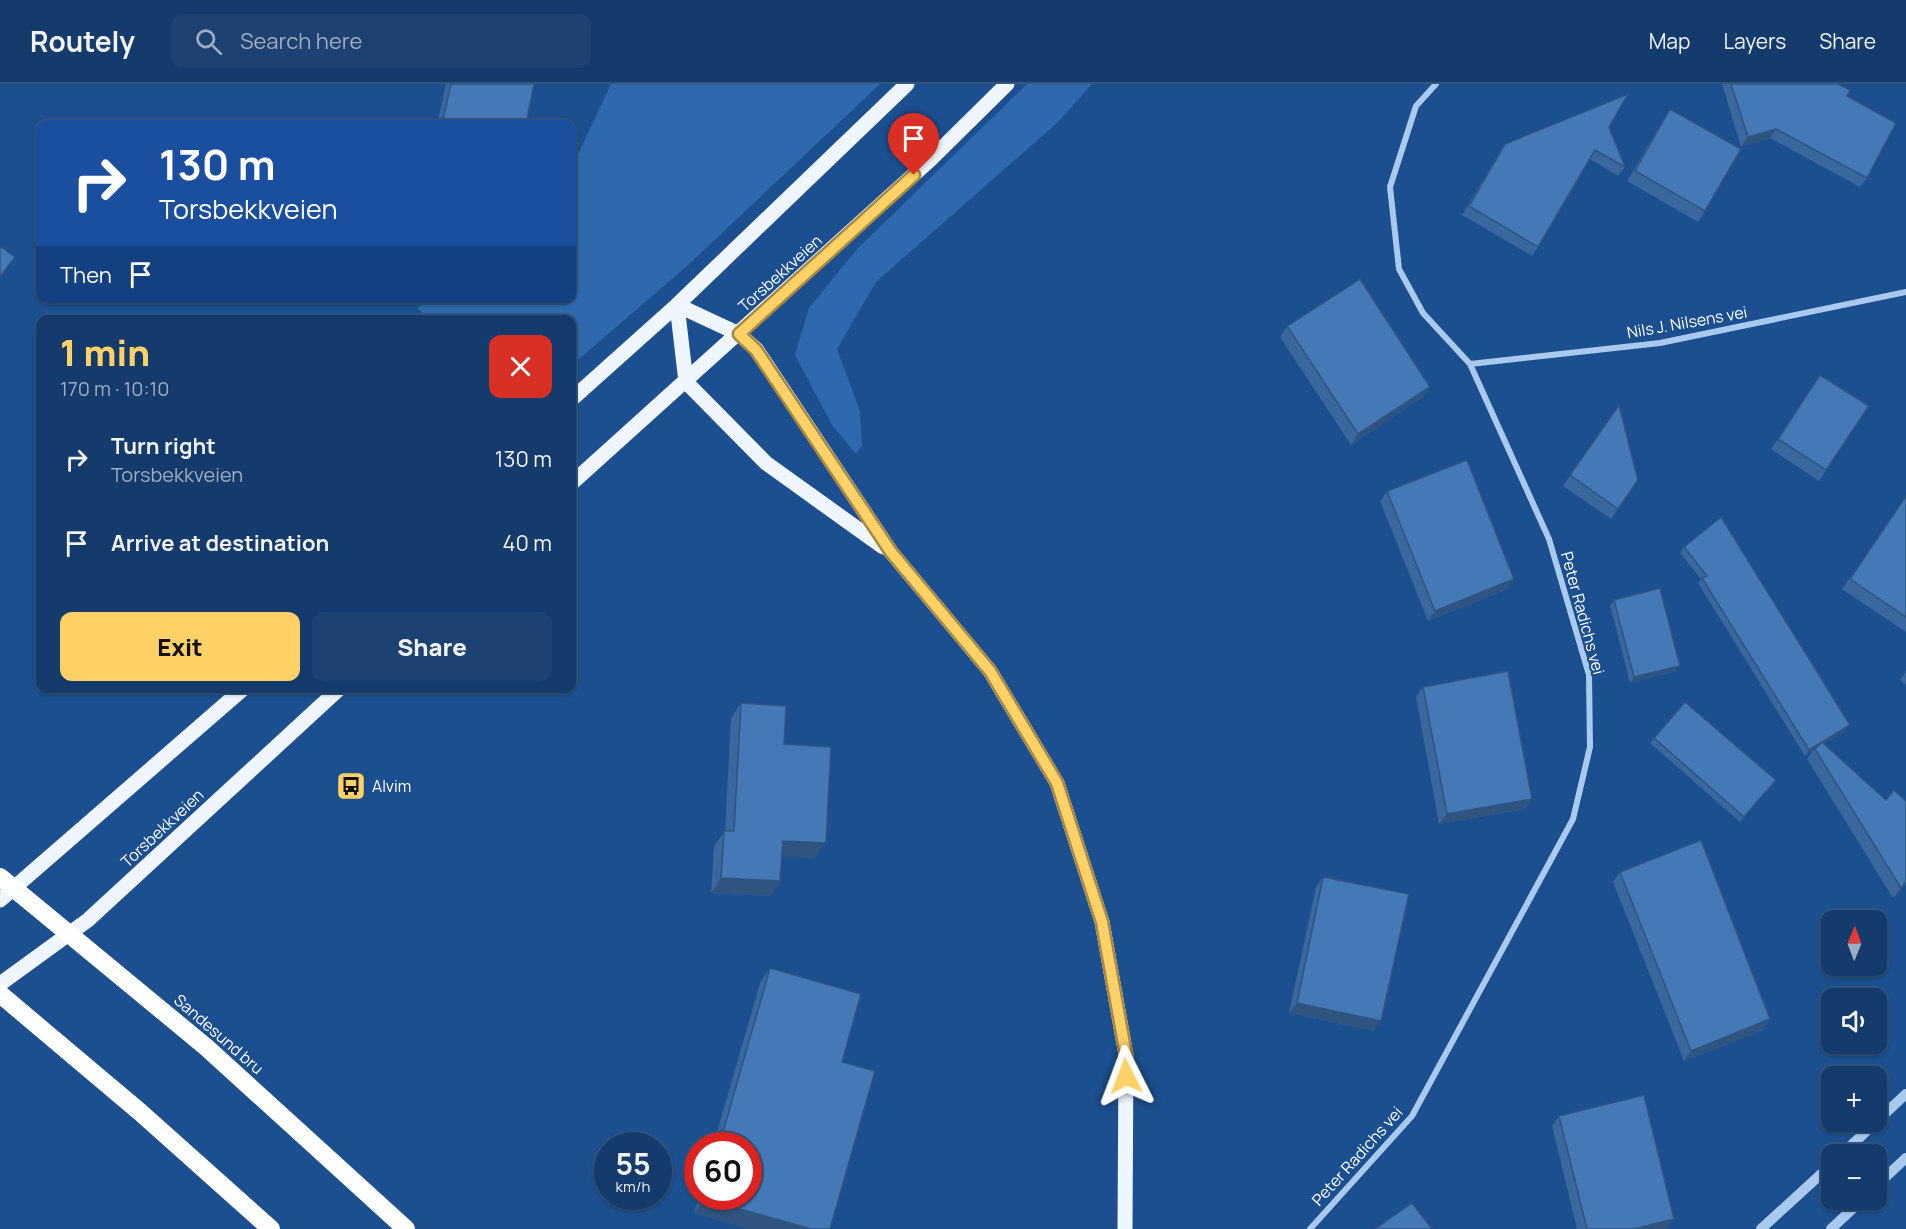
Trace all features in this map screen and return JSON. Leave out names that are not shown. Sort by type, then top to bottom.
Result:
[{"type":"highway","name":"Sandesund bru","points":[[0,877],[206,1047],[406,1229]]},
{"type":"highway","points":[[0,994],[140,1112],[271,1229]]},
{"type":"main road","points":[[576,395],[678,305],[907,84]]},
{"type":"main road","name":"Torsbekkveien","points":[[576,479],[931,159],[1007,84]]},
{"type":"main road","points":[[678,305],[739,334],[756,350],[891,552],[990,671],[1057,783],[1102,922],[1126,1055],[1125,1229]]},
{"type":"main road","points":[[678,305],[686,382],[766,463],[891,552]]},
{"type":"main road","points":[[0,900],[238,693]]},
{"type":"main road","name":"Torsbekkveien","points":[[0,984],[88,920],[335,693]]},
{"type":"street","name":"Peter Radichs vei","points":[[1310,1229],[1412,1116],[1573,819],[1590,747],[1588,675],[1550,539],[1470,364],[1423,313],[1398,269],[1390,187],[1416,106],[1436,84]]},
{"type":"street","name":"Nils J. Nilsens vei","points":[[1470,364],[1660,343],[1906,292]]},
{"type":"street","points":[[1887,1112],[1906,1094]]},
{"type":"street","points":[[1853,1144],[1865,1132]]},
{"type":"street","points":[[1887,1176],[1906,1158]]},
{"type":"street","points":[[1761,1229],[1821,1174]]},
{"type":"street","points":[[1831,1229],[1851,1210]]},
{"type":"shaded area","points":[[611,84],[880,84],[686,267],[576,362],[576,315],[423,315],[418,308],[424,303],[576,303],[576,158]]},
{"type":"shaded area","points":[[1027,84],[1092,84],[1057,123],[876,282],[837,349],[860,411],[862,446],[856,454],[832,425],[795,355],[809,308],[858,248]]},
{"type":"building","points":[[451,84],[534,84],[527,120],[443,120]]},
{"type":"building","points":[[1731,84],[1838,84],[1850,90],[1847,96],[1896,123],[1867,178],[1776,129],[1748,137]]},
{"type":"building","points":[[1628,94],[1609,127],[1625,167],[1595,150],[1538,247],[1469,206],[1505,144]]},
{"type":"building","points":[[1670,109],[1741,149],[1705,211],[1635,171]]},
{"type":"building","points":[[0,246],[15,257],[0,277]]},
{"type":"building","points":[[1360,279],[1430,387],[1358,434],[1287,326]]},
{"type":"building","points":[[1820,375],[1869,406],[1826,470],[1778,439]]},
{"type":"building","points":[[1619,405],[1638,480],[1618,509],[1570,475]]},
{"type":"building","points":[[1467,460],[1514,579],[1435,611],[1387,491]]},
{"type":"building","points":[[1906,496],[1906,617],[1850,579]]},
{"type":"building","points":[[1721,517],[1850,725],[1809,750],[1702,578],[1707,576],[1684,547]]},
{"type":"building","points":[[1660,588],[1680,666],[1634,677],[1614,600]]},
{"type":"building","points":[[1508,671],[1532,799],[1447,814],[1423,687]]},
{"type":"building","points":[[1685,702],[1776,780],[1744,817],[1654,738]]},
{"type":"building","points":[[741,703],[786,706],[784,744],[831,747],[826,843],[783,841],[780,881],[721,878],[724,831],[734,831]]},
{"type":"building","points":[[1822,742],[1886,800],[1894,790],[1906,801],[1906,882],[1901,888],[1815,749]]},
{"type":"building","points":[[1701,840],[1770,1019],[1691,1051],[1620,872]]},
{"type":"building","points":[[1323,877],[1409,894],[1381,1021],[1297,1003]]},
{"type":"building","points":[[770,968],[861,994],[842,1062],[875,1071],[830,1229],[811,1229],[743,1210],[762,1210],[762,1132],[723,1132]]},
{"type":"building","points":[[1644,1095],[1674,1219],[1634,1229],[1587,1229],[1559,1116]]},
{"type":"building","points":[[1412,1203],[1432,1229],[1375,1229]]},
{"type":"place","name":"Alvim","points":[[351,786]]},
{"type":"route","points":[[914,175],[739,334],[756,350],[891,552],[990,671],[1057,783],[1102,922],[1126,1055],[1126,1076]]}]
